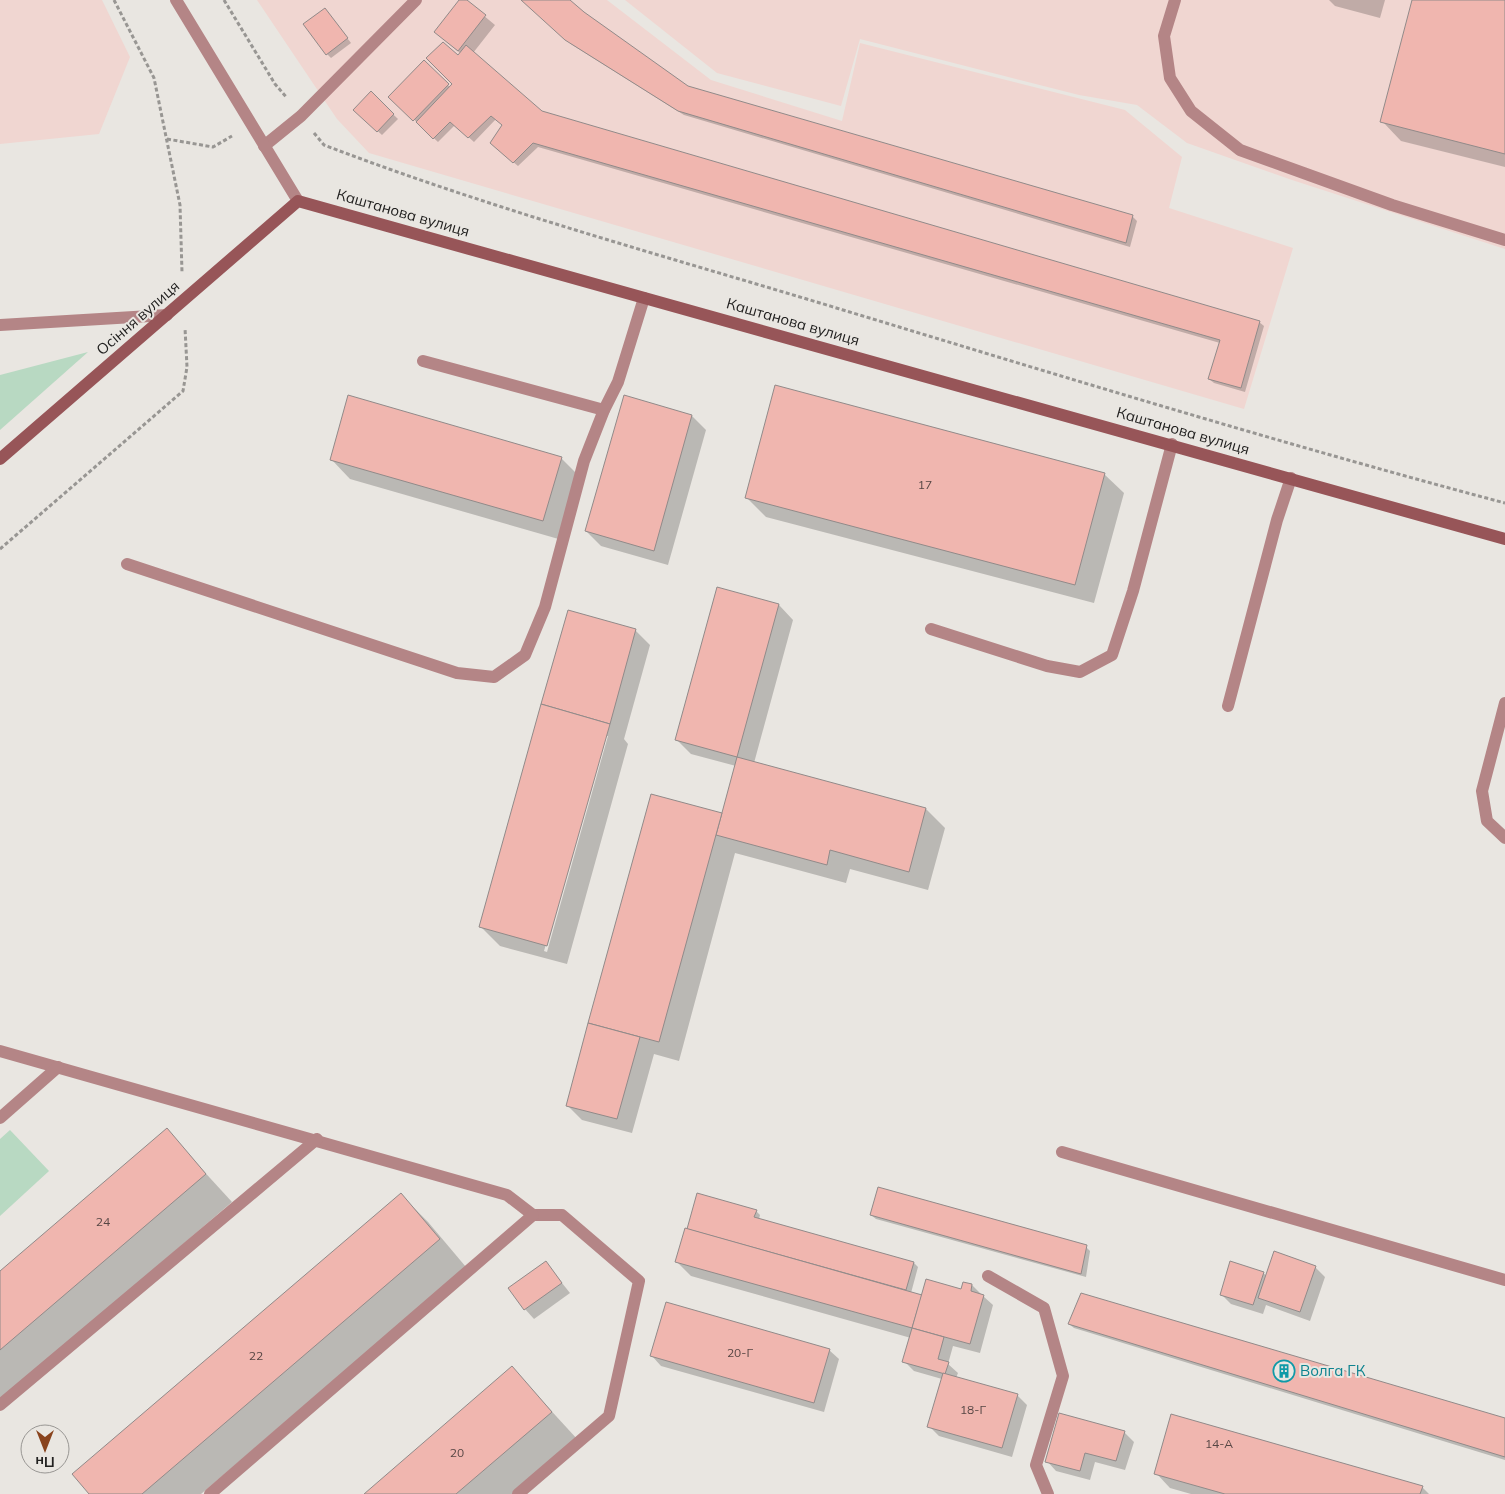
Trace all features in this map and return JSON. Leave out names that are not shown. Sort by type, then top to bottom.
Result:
[{"type":"street","points":[[176,0],[298,201]]},
{"type":"street","points":[[264,146],[300,116],[416,0]]},
{"type":"street","points":[[1175,0],[1164,36],[1170,78],[1191,111],[1240,150],[1392,205],[1505,240]]},
{"type":"street","name":"Каштанова вулиця","points":[[298,201],[1172,444],[1505,539]]},
{"type":"street","name":"Осіння вулиця","points":[[0,459],[298,201]]},
{"type":"street","points":[[127,564],[457,673],[494,677],[525,655],[545,607],[584,461],[604,410],[618,382],[644,298]]},
{"type":"street","points":[[0,325],[167,315]]},
{"type":"street","points":[[423,361],[604,410]]},
{"type":"street","points":[[931,629],[1046,666],[1080,672],[1112,655],[1133,591],[1172,444]]},
{"type":"street","points":[[1228,706],[1277,520],[1291,478]]},
{"type":"street","points":[[1505,704],[1482,791],[1487,821],[1505,838]]},
{"type":"street","points":[[0,1051],[317,1139],[507,1195],[533,1214],[562,1215],[639,1280],[609,1416],[518,1494]]},
{"type":"street","points":[[0,1118],[58,1067]]},
{"type":"street","points":[[0,1405],[317,1139]]},
{"type":"street","points":[[1062,1152],[1505,1280]]},
{"type":"street","points":[[210,1494],[533,1214]]},
{"type":"street","points":[[988,1276],[1044,1308],[1063,1376],[1036,1466],[1048,1494]]},
{"type":"path","points":[[224,0],[275,84],[324,145],[421,182],[997,356],[1399,475],[1505,503]]},
{"type":"shaded area","points":[[0,0],[102,0],[130,57],[99,134],[0,144]]},
{"type":"shaded area","points":[[257,0],[607,0],[711,80],[842,121],[860,43],[1125,110],[1182,157],[1169,208],[1293,248],[1244,409],[369,153],[337,119]]},
{"type":"shaded area","points":[[625,0],[1505,0],[1505,249],[1292,180],[1187,143],[1137,105],[1079,95],[860,39],[841,106],[717,73]]},
{"type":"green space","points":[[88,352],[0,430],[0,375]]},
{"type":"green space","points":[[10,1130],[49,1171],[0,1216],[0,1139]]},
{"type":"building","points":[[459,0],[467,0],[486,15],[458,51],[434,32]]},
{"type":"building","points":[[521,0],[570,0],[688,86],[1133,215],[1126,243],[678,111],[565,40]]},
{"type":"building","points":[[1412,0],[1505,0],[1505,154],[1380,122]]},
{"type":"building","points":[[325,8],[348,38],[326,55],[303,24]]},
{"type":"building","points":[[443,42],[458,55],[466,45],[542,111],[1260,321],[1241,388],[1208,379],[1220,340],[533,143],[513,163],[490,143],[502,125],[491,116],[468,138],[450,122],[433,139],[416,122],[452,84],[426,58]]},
{"type":"building","points":[[424,60],[449,84],[413,121],[388,97]]},
{"type":"building","points":[[371,91],[394,114],[377,132],[353,110]]},
{"type":"building","points":[[775,385],[1105,473],[1075,585],[745,498]]},
{"type":"building","points":[[348,395],[562,457],[543,521],[330,460]]},
{"type":"building","points":[[624,395],[692,415],[654,551],[585,531]]},
{"type":"building","points":[[717,587],[779,604],[737,757],[675,740]]},
{"type":"building","points":[[568,610],[636,629],[610,724],[541,704]]},
{"type":"building","points":[[541,704],[610,724],[547,946],[479,927]]},
{"type":"building","points":[[737,757],[926,808],[909,872],[830,850],[827,865],[716,835]]},
{"type":"building","points":[[651,794],[722,813],[659,1042],[588,1023]]},
{"type":"building","points":[[588,1023],[640,1037],[617,1119],[566,1106]]},
{"type":"building","points":[[167,1128],[206,1174],[0,1350],[0,1271]]},
{"type":"building","points":[[878,1187],[1087,1245],[1081,1274],[870,1215]]},
{"type":"building","points":[[401,1193],[440,1239],[142,1494],[89,1494],[72,1474]]},
{"type":"building","points":[[697,1193],[757,1210],[754,1217],[914,1262],[906,1290],[687,1229]]},
{"type":"building","points":[[685,1228],[922,1295],[912,1328],[675,1262]]},
{"type":"building","points":[[1274,1251],[1316,1266],[1300,1312],[1258,1298]]},
{"type":"building","points":[[546,1261],[562,1283],[524,1310],[508,1288]]},
{"type":"building","points":[[1230,1261],[1264,1272],[1253,1305],[1220,1295]]},
{"type":"building","points":[[926,1279],[961,1289],[963,1282],[972,1284],[971,1291],[984,1295],[970,1344],[912,1328]]},
{"type":"building","name":"Волга ГК","points":[[1081,1293],[1505,1418],[1505,1457],[1068,1324]]},
{"type":"building","points":[[666,1302],[830,1349],[814,1403],[650,1356]]},
{"type":"building","points":[[912,1328],[944,1337],[938,1359],[949,1362],[945,1374],[902,1362]]},
{"type":"building","points":[[512,1366],[552,1412],[456,1494],[364,1494]]},
{"type":"building","points":[[943,1373],[1018,1394],[1002,1448],[927,1427]]},
{"type":"building","points":[[1059,1413],[1125,1431],[1116,1461],[1085,1453],[1080,1471],[1045,1462]]},
{"type":"building","points":[[1171,1414],[1423,1486],[1420,1494],[1225,1494],[1154,1474]]},
{"type":"place","name":"Волга ГК","points":[[1284,1371]]}]
